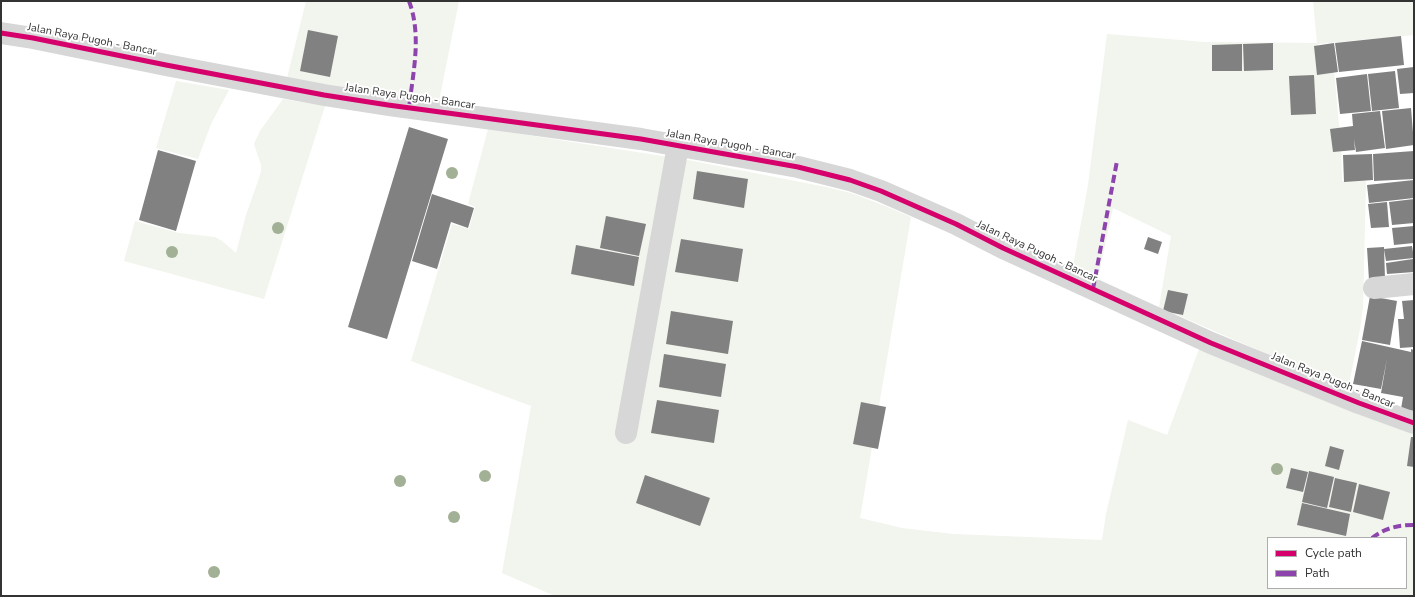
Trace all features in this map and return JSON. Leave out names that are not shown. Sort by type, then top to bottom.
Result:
[{"type":"street","name":"Jalan Raya Pugoh - Bancar","points":[[1,33],[33,38],[185,69],[380,104],[678,146],[798,168],[863,184],[956,224],[1003,248],[1211,343],[1359,404],[1414,423]]},
{"type":"street","points":[[626,433],[678,146]]},
{"type":"street","points":[[1374,288],[1414,284]]},
{"type":"shaded area","points":[[306,1],[459,1],[439,101],[341,88],[287,78]]},
{"type":"shaded area","points":[[1313,1],[1414,1],[1414,35],[1318,44],[1319,72],[1334,70],[1341,147],[1342,181],[1366,180],[1363,308],[1348,389],[1159,307],[1171,236],[1113,208],[1098,278],[1073,266],[1088,185],[1107,34],[1205,42],[1317,43]]},
{"type":"shaded area","points":[[176,81],[229,90],[211,124],[198,159],[156,148]]},
{"type":"shaded area","points":[[283,99],[325,106],[264,299],[124,261],[135,221],[179,233],[215,237],[236,253],[246,215],[261,171],[261,165],[254,144],[260,131]]},
{"type":"shaded area","points":[[488,129],[688,160],[826,187],[851,193],[885,206],[911,217],[860,518],[902,528],[953,534],[1102,540],[1106,514],[1128,420],[1167,435],[1199,349],[1262,375],[1414,430],[1414,596],[555,596],[502,573],[531,406],[411,361],[452,224],[469,229],[475,207],[468,204]]},
{"type":"building","points":[[308,30],[338,36],[330,77],[300,71]]},
{"type":"building","points":[[1401,36],[1404,65],[1339,72],[1335,43]]},
{"type":"building","points":[[1273,43],[1273,70],[1244,71],[1243,44]]},
{"type":"building","points":[[1334,43],[1338,72],[1317,75],[1314,46]]},
{"type":"building","points":[[1242,44],[1242,71],[1212,71],[1212,45]]},
{"type":"building","points":[[1414,67],[1414,93],[1400,94],[1397,69]]},
{"type":"building","points":[[1395,71],[1399,108],[1372,111],[1368,74]]},
{"type":"building","points":[[1367,74],[1371,111],[1340,114],[1336,78]]},
{"type":"building","points":[[1314,75],[1316,114],[1291,115],[1289,76]]},
{"type":"building","points":[[1411,108],[1414,145],[1386,149],[1382,111]]},
{"type":"building","points":[[1380,111],[1385,148],[1356,152],[1354,139],[1355,150],[1333,152],[1330,129],[1353,126],[1352,114]]},
{"type":"building","points":[[409,127],[448,139],[387,339],[348,327]]},
{"type":"building","points":[[158,150],[196,161],[176,231],[139,220]]},
{"type":"building","points":[[1414,151],[1414,179],[1374,181],[1373,154]]},
{"type":"building","points":[[1372,154],[1373,180],[1344,182],[1343,155]]},
{"type":"building","points":[[697,171],[748,179],[744,208],[693,199]]},
{"type":"building","points":[[1414,180],[1414,198],[1369,203],[1367,185]]},
{"type":"building","points":[[432,194],[474,208],[468,228],[451,222],[437,269],[412,261]]},
{"type":"building","points":[[1414,199],[1414,223],[1392,225],[1389,202]]},
{"type":"building","points":[[1387,202],[1389,227],[1371,228],[1368,204]]},
{"type":"building","points":[[606,216],[646,224],[639,256],[600,248]]},
{"type":"building","points":[[1414,226],[1414,243],[1394,245],[1392,228]]},
{"type":"building","points":[[1148,237],[1162,242],[1158,254],[1144,249]]},
{"type":"building","points":[[681,239],[743,249],[738,282],[675,272]]},
{"type":"building","points":[[576,245],[639,257],[634,286],[571,274]]},
{"type":"building","points":[[1412,246],[1414,258],[1386,261],[1384,249]]},
{"type":"building","points":[[1384,247],[1385,279],[1369,280],[1367,248]]},
{"type":"building","points":[[1413,259],[1414,272],[1387,274],[1386,263]]},
{"type":"building","points":[[1168,290],[1188,294],[1183,315],[1163,311]]},
{"type":"building","points":[[1370,296],[1397,301],[1390,345],[1362,340]]},
{"type":"building","points":[[1414,300],[1414,347],[1400,348],[1398,319],[1404,319],[1402,301]]},
{"type":"building","points":[[671,311],[733,321],[728,354],[666,344]]},
{"type":"building","points":[[1362,341],[1411,352],[1411,349],[1414,350],[1414,411],[1401,409],[1403,397],[1381,393],[1387,359],[1381,389],[1353,384]]},
{"type":"building","points":[[664,354],[726,364],[721,397],[659,387]]},
{"type":"building","points":[[657,400],[719,410],[714,443],[651,433]]},
{"type":"building","points":[[861,402],[886,407],[878,449],[853,444]]},
{"type":"building","points":[[1411,437],[1414,437],[1414,467],[1407,466]]},
{"type":"building","points":[[1330,446],[1344,450],[1339,470],[1325,466]]},
{"type":"building","points":[[1291,468],[1308,472],[1303,492],[1286,488]]},
{"type":"building","points":[[1309,471],[1334,477],[1327,508],[1302,502]]},
{"type":"building","points":[[645,475],[710,498],[700,526],[636,503]]},
{"type":"building","points":[[1335,478],[1357,483],[1351,512],[1329,507]]},
{"type":"building","points":[[1359,484],[1390,492],[1383,520],[1353,512]]},
{"type":"building","points":[[1302,503],[1350,514],[1346,536],[1297,525]]},
{"type":"marked path","points":[[409,1],[413,14],[416,41],[409,108]]},
{"type":"marked path","points":[[1093,289],[1117,161]]},
{"type":"marked path","points":[[1374,537],[1392,528],[1414,525]]},
{"type":"cycle path","points":[[1,33],[324,95],[641,139],[798,167],[850,180],[881,191],[956,224],[1003,248],[1211,343],[1359,403],[1414,423]]}]
